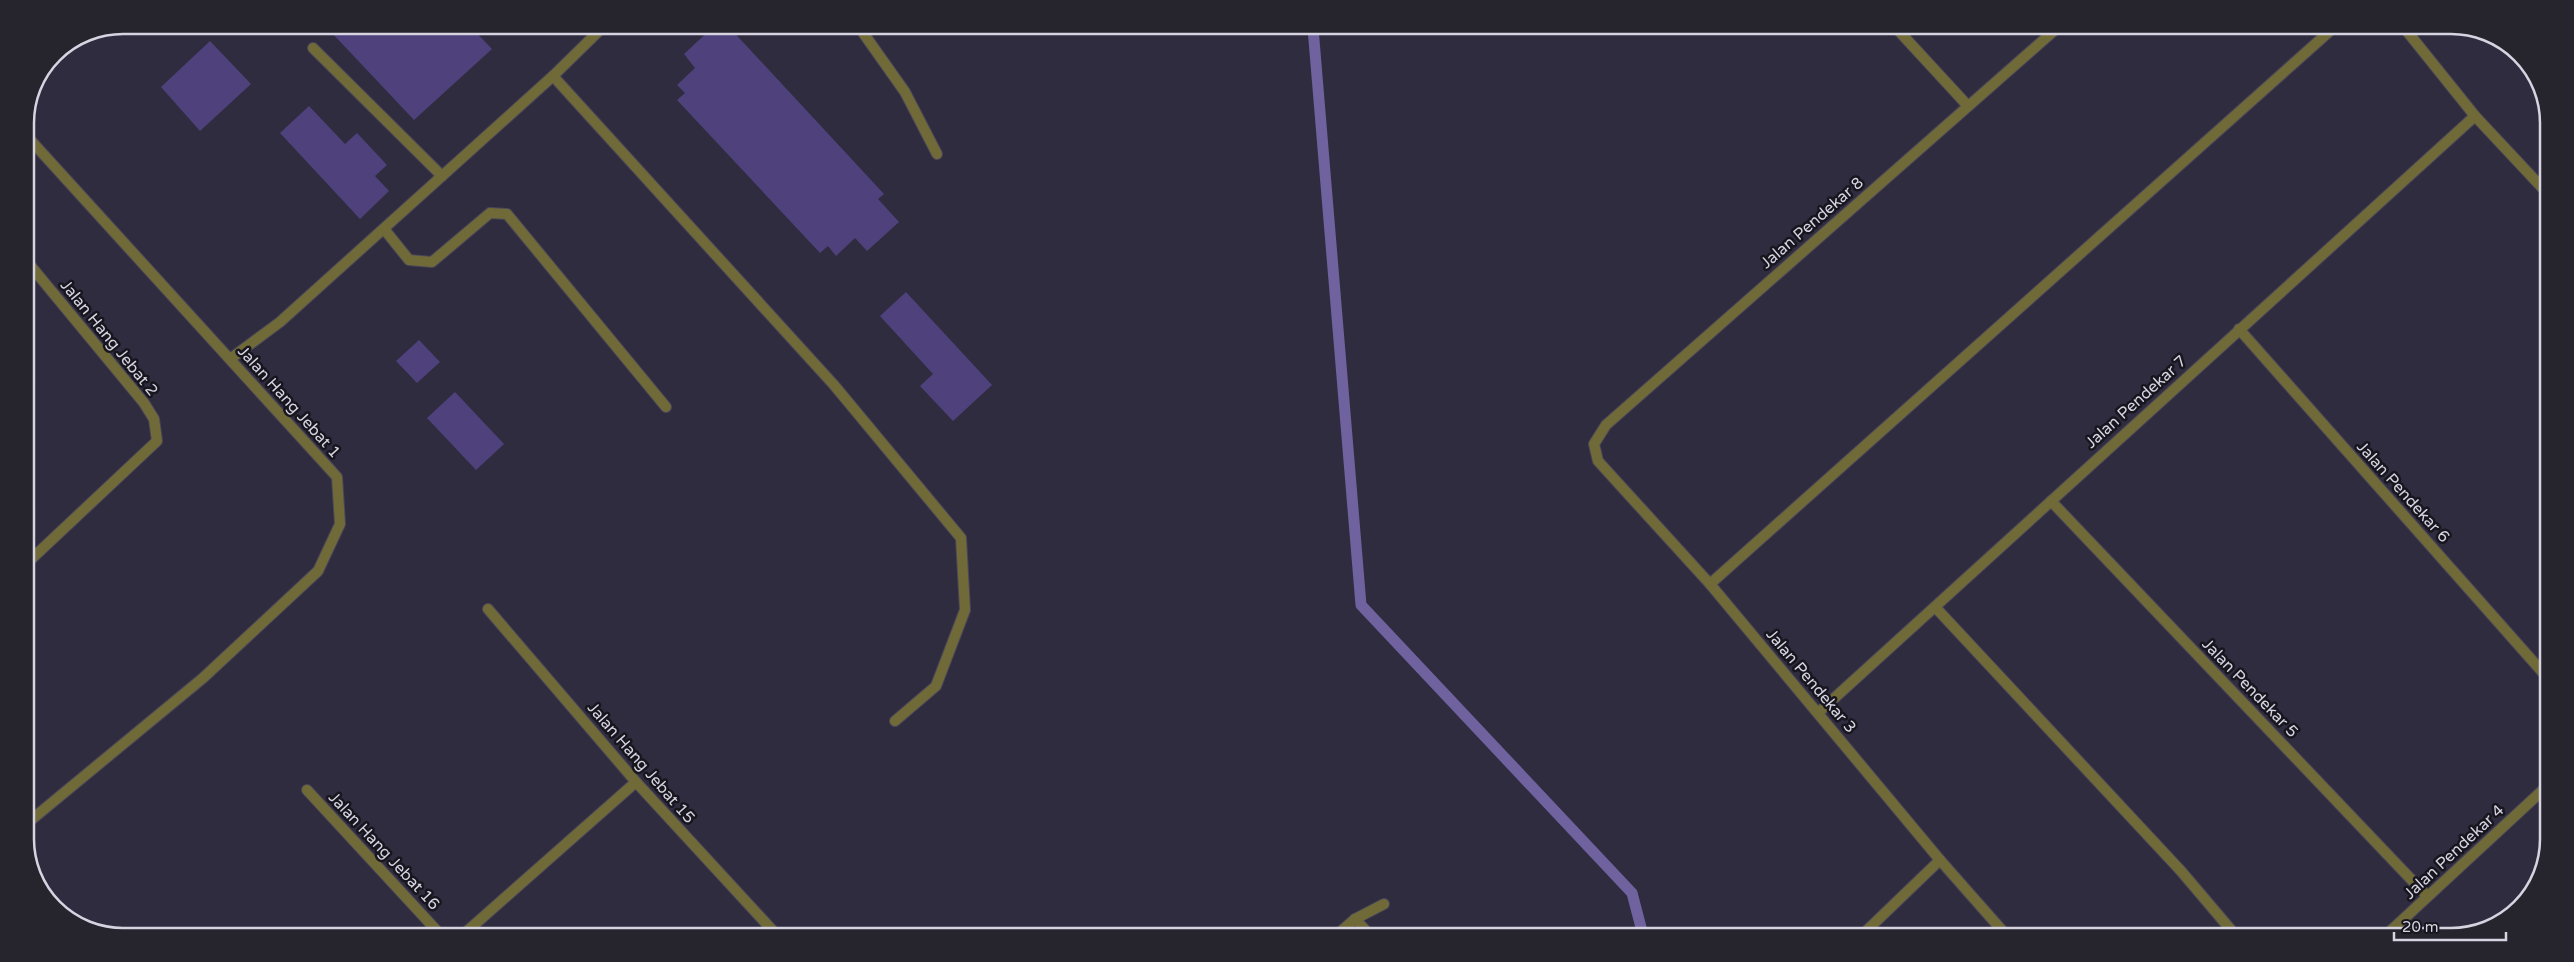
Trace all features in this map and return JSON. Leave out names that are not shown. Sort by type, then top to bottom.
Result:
[{"type":"street","points":[[230,359],[280,322],[552,76],[596,34]]},
{"type":"street","points":[[864,34],[905,92],[937,154]]},
{"type":"street","points":[[1902,34],[1968,106]]},
{"type":"street","name":"Jalan Pendekar 8","points":[[1594,444],[1606,425],[2050,34]]},
{"type":"street","points":[[1710,584],[2327,34]]},
{"type":"street","points":[[2409,34],[2475,116],[2540,185]]},
{"type":"street","points":[[312,48],[442,176]]},
{"type":"street","points":[[552,76],[834,385],[961,538],[965,610],[936,686],[894,721]]},
{"type":"street","name":"Jalan Pendekar 7","points":[[1819,712],[1936,608],[2239,329],[2475,116]]},
{"type":"street","name":"Jalan Hang Jebat 1","points":[[34,149],[337,477],[340,524],[318,571],[203,678],[34,818]]},
{"type":"street","points":[[384,229],[409,260],[432,262],[490,213],[507,214],[666,407]]},
{"type":"street","name":"Jalan Hang Jebat 2","points":[[34,270],[144,403],[154,419],[157,441],[34,557]]},
{"type":"street","name":"Jalan Pendekar 6","points":[[2239,329],[2540,669]]},
{"type":"street","name":"Jalan Pendekar 3","points":[[1594,444],[1598,461],[1710,584],[1819,712],[1940,860],[2001,928]]},
{"type":"street","name":"Jalan Pendekar 5","points":[[2051,501],[2427,896]]},
{"type":"street","points":[[1936,608],[2174,864],[2230,928]]},
{"type":"street","name":"Jalan Hang Jebat 15","points":[[488,609],[636,782],[770,928]]},
{"type":"street","points":[[470,928],[636,782]]},
{"type":"street","name":"Jalan Hang Jebat 16","points":[[307,790],[434,928]]},
{"type":"street","name":"Jalan Pendekar 4","points":[[2393,928],[2540,793]]},
{"type":"street","points":[[1869,928],[1940,860]]},
{"type":"street","points":[[1345,928],[1355,919],[1384,904]]},
{"type":"street","points":[[1355,919],[1363,928]]},
{"type":"building","points":[[333,34],[478,34],[492,49],[414,120]]},
{"type":"building","points":[[705,34],[735,34],[884,194],[878,199],[899,222],[867,251],[855,238],[836,256],[828,246],[820,253],[677,100],[685,93],[677,85],[695,68],[684,54]]},
{"type":"building","points":[[210,41],[251,84],[200,131],[161,87]]},
{"type":"building","points":[[309,106],[345,144],[357,133],[387,165],[375,176],[389,191],[360,219],[280,133]]},
{"type":"building","points":[[906,292],[992,385],[953,421],[920,386],[933,374],[880,316]]},
{"type":"building","points":[[419,340],[440,362],[417,383],[396,361]]},
{"type":"building","points":[[455,392],[504,444],[476,470],[427,418]]},
{"type":"waterway","points":[[1313,34],[1361,605],[1632,893],[1641,928]]}]
